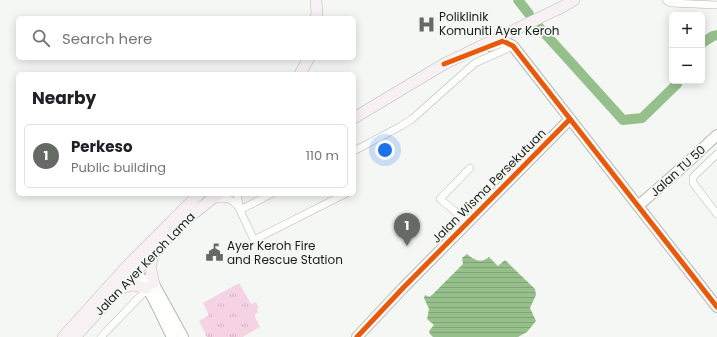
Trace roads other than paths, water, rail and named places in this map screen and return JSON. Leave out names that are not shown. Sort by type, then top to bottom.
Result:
[{"type":"main road","points":[[316,0],[316,16]]},
{"type":"main road","points":[[356,117],[444,64],[574,0]]},
{"type":"main road","points":[[301,72],[308,60]]},
{"type":"main road","name":"Jalan Ayer Keroh Lama","points":[[63,337],[136,265],[197,196]]},
{"type":"main road","name":"Jalan Ayer Keroh Lama","points":[[75,337],[119,289],[136,265],[154,253],[182,223],[214,197]]},
{"type":"main road","points":[[119,289],[133,285],[149,286],[150,266],[154,253]]},
{"type":"street","points":[[666,0],[670,4],[717,5]]},
{"type":"street","points":[[513,46],[514,36],[519,31],[564,6]]},
{"type":"street","points":[[444,64],[503,41],[513,46],[717,307]]},
{"type":"street","points":[[356,150],[412,119],[478,61],[513,46]]},
{"type":"street","name":"Jalan Wisma Persekutuan","points":[[356,337],[570,119]]},
{"type":"street","name":"Jalan TU 50","points":[[638,206],[717,135]]},
{"type":"street","points":[[717,154],[693,177],[693,183],[717,214]]},
{"type":"street","points":[[468,222],[440,199],[470,168]]},
{"type":"street","points":[[237,196],[240,210]]},
{"type":"street","points":[[240,210],[267,196]]},
{"type":"street","points":[[214,197],[229,198],[234,201],[240,210],[254,240],[341,196]]},
{"type":"street","points":[[136,265],[183,337]]},
{"type":"street","points":[[101,337],[149,286]]},
{"type":"street","points":[[149,286],[172,337]]},
{"type":"waterway","points":[[518,0],[529,14]]},
{"type":"waterway","points":[[539,27],[623,120],[642,118],[677,84]]},
{"type":"waterway","points":[[705,41],[717,35]]},
{"type":"place","name":"Poliklinik Komuniti Ayer Keroh","points":[[426,24]]},
{"type":"place","name":"Perkeso","points":[[407,246]]},
{"type":"place","name":"Ayer Keroh Fire and Rescue Station","points":[[214,253]]}]
